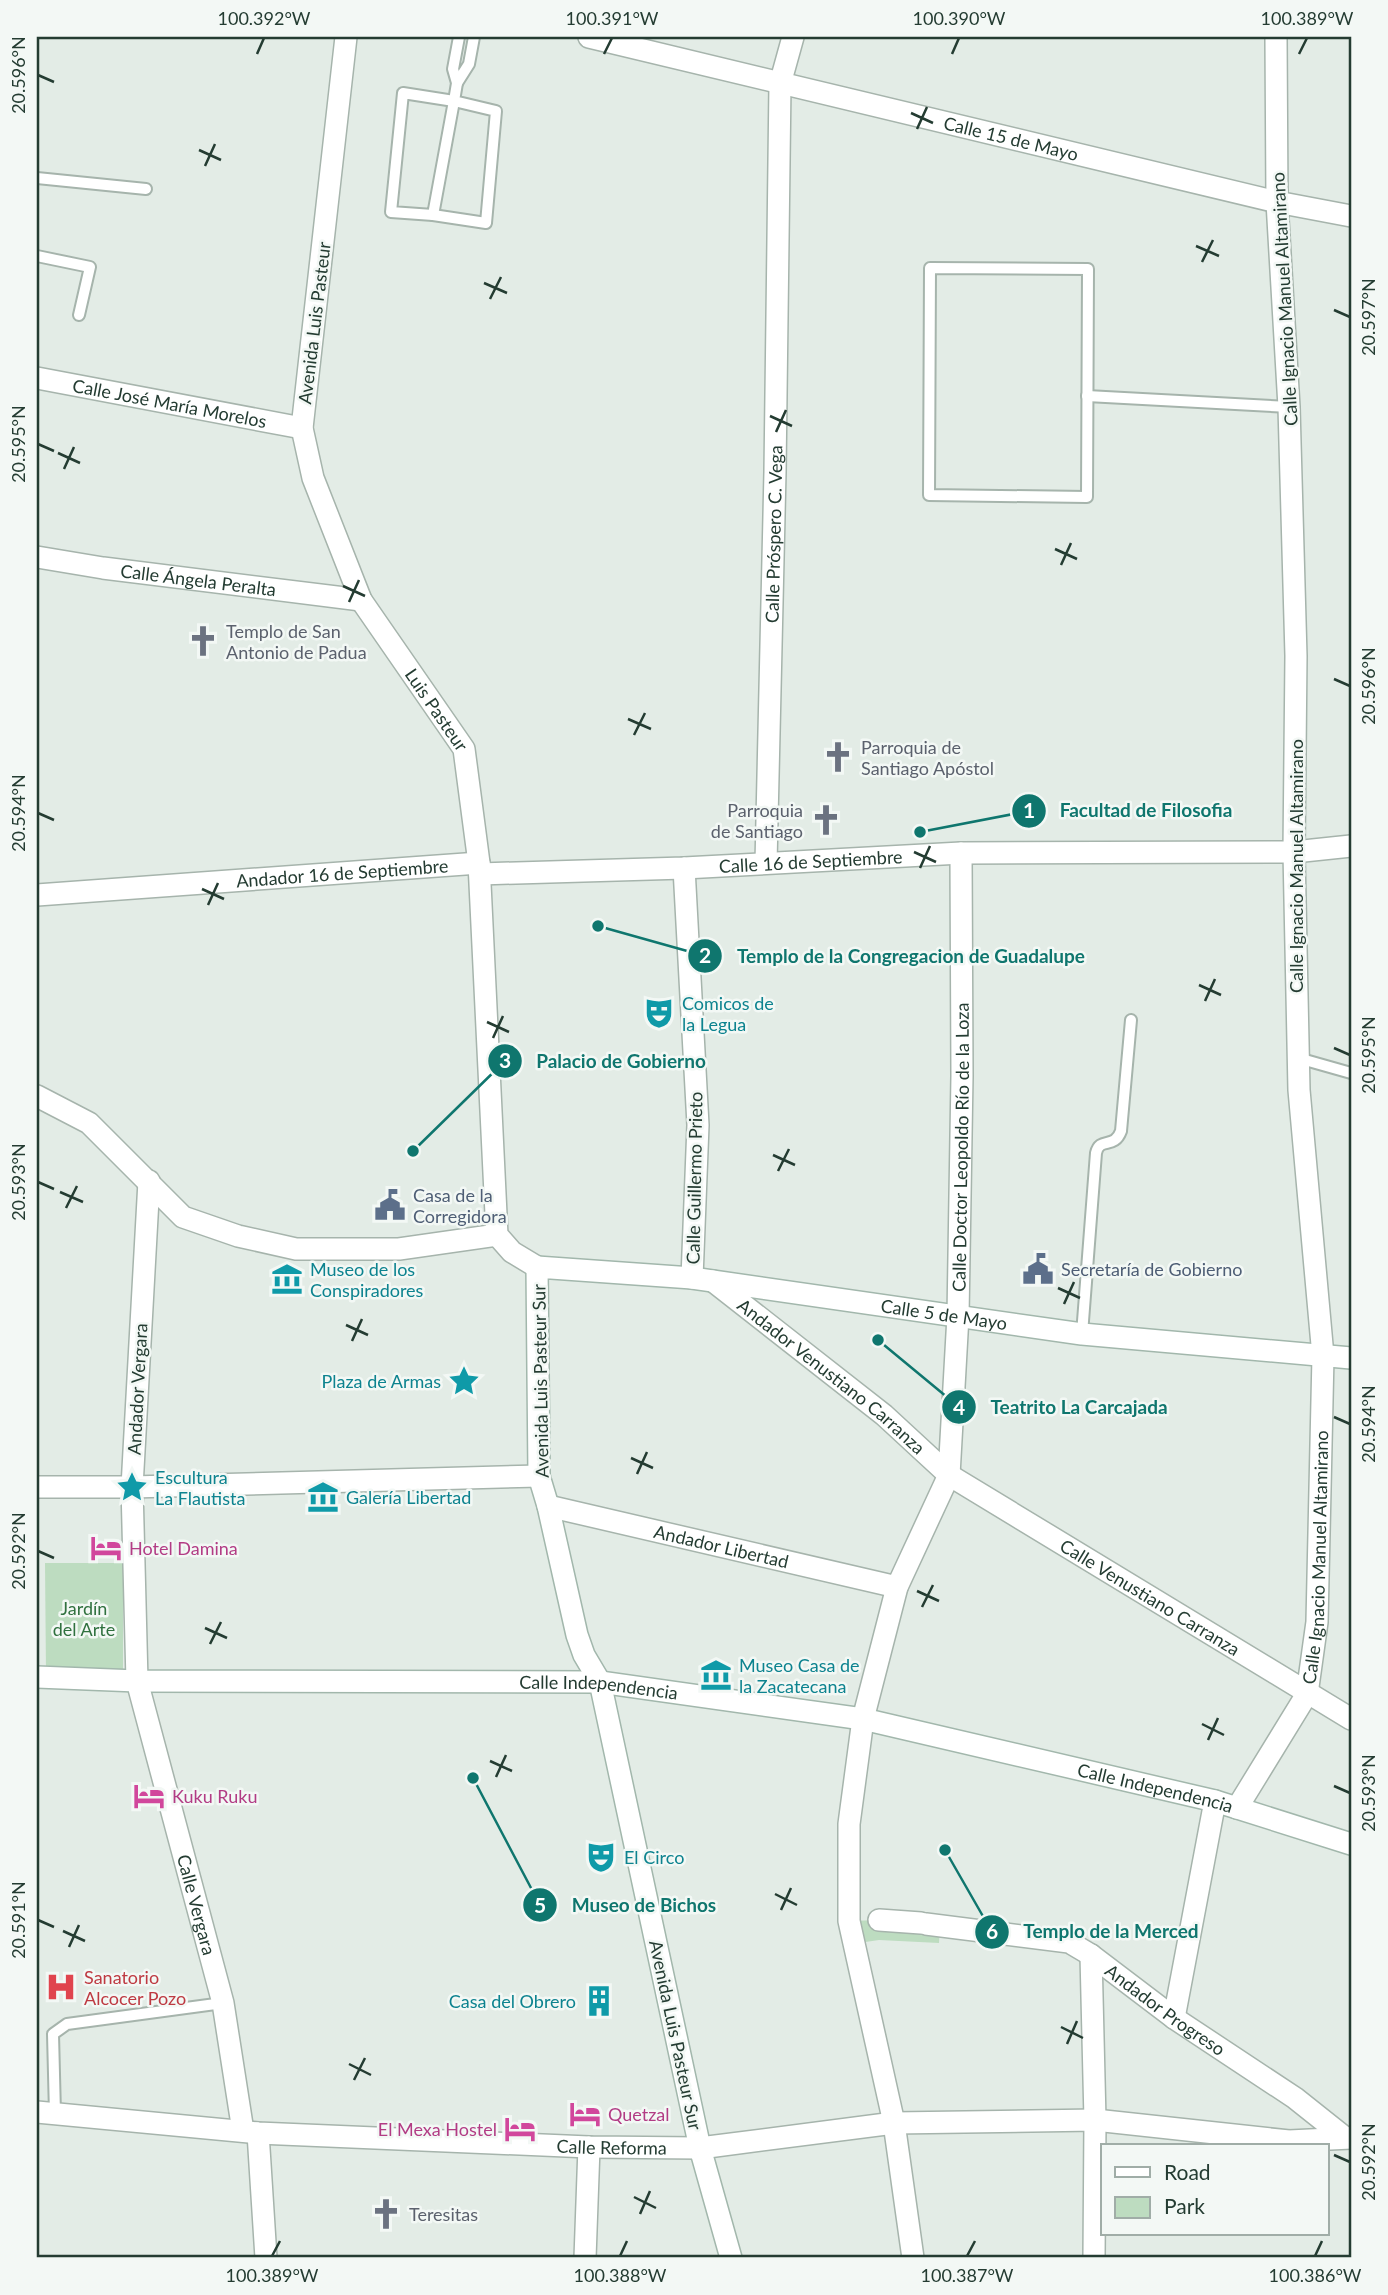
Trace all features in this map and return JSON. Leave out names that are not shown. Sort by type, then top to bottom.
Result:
[{"type":"street","name":"Avenida Luis Pasteur","points":[[346,37],[302,428],[313,478],[361,600]]},
{"type":"street","name":"Calle 15 de Mayo","points":[[589,37],[1277,202],[1351,216]]},
{"type":"street","name":"Calle Próspero C. Vega","points":[[766,863],[780,84],[793,37]]},
{"type":"street","name":"Calle Ignacio Manuel Altamirano","points":[[1276,37],[1277,202],[1289,407],[1296,656],[1294,852],[1299,1090],[1323,1356],[1317,1622],[1307,1694]]},
{"type":"street","name":"Calle José María Morelos","points":[[37,378],[302,428]]},
{"type":"street","name":"Calle Ángela Peralta","points":[[37,557],[103,568],[361,600]]},
{"type":"street","name":"Luis Pasteur","points":[[361,600],[464,749],[480,868],[497,1234]]},
{"type":"street","name":"Calle 16 de Septiembre","points":[[480,868],[684,868],[961,853],[1294,852],[1351,846]]},
{"type":"street","name":"Calle Doctor Leopoldo Río de la Loza","points":[[914,2258],[894,2123],[849,1922],[849,1824],[863,1719],[897,1587],[948,1475],[958,1316],[962,1076],[961,853]]},
{"type":"street","name":"Andador 16 de Septiembre","points":[[37,895],[480,868]]},
{"type":"street","name":"Calle Guillermo Prieto","points":[[684,868],[698,1125],[702,1280]]},
{"type":"street","points":[[37,1096],[89,1123],[183,1217]]},
{"type":"street","name":"Andador Vergara","points":[[137,1681],[132,1487],[149,1181]]},
{"type":"street","points":[[148,1208],[238,1236],[296,1250],[399,1249],[497,1234],[512,1252],[537,1267]]},
{"type":"street","name":"Calle 5 de Mayo","points":[[537,1267],[702,1280],[1082,1334],[1351,1358]]},
{"type":"street","name":"Avenida Luis Pasteur Sur","points":[[537,1267],[539,1476],[576,1635],[584,1656],[600,1682],[700,2148]]},
{"type":"street","name":"Andador Venustiano Carranza","points":[[702,1280],[884,1415],[948,1475]]},
{"type":"street","name":"Calle Venustiano Carranza","points":[[948,1475],[1351,1719]]},
{"type":"street","points":[[37,1487],[539,1476]]},
{"type":"street","name":"Andador Libertad","points":[[548,1506],[897,1587]]},
{"type":"street","name":"Calle Independencia","points":[[37,1677],[137,1681],[600,1682],[863,1719],[1215,1801],[1351,1844]]},
{"type":"street","name":"Calle Vergara","points":[[137,1681],[223,2003],[251,2132],[267,2258]]},
{"type":"street","points":[[1237,1808],[1307,1694]]},
{"type":"street","points":[[1174,2018],[1215,1801]]},
{"type":"street","name":"Andador Progreso","points":[[879,1920],[1069,1942],[1091,1955],[1174,2018],[1295,2098],[1347,2138]]},
{"type":"street","points":[[1091,1955],[1094,2258]]},
{"type":"street","name":"Calle Reforma","points":[[46,2113],[251,2132],[589,2147],[700,2148],[894,2123],[1094,2120],[1289,2141],[1347,2138]]},
{"type":"street","points":[[584,2258],[589,2147]]},
{"type":"street","points":[[700,2148],[732,2258]]},
{"type":"lane","points":[[457,83],[453,69],[459,37]]},
{"type":"lane","points":[[433,215],[457,83],[469,64],[474,37]]},
{"type":"lane","points":[[404,93],[454,102],[496,111],[486,222],[391,212],[404,93]]},
{"type":"lane","points":[[37,178],[146,189]]},
{"type":"lane","points":[[37,256],[90,267],[79,315]]},
{"type":"lane","points":[[930,268],[1088,269],[1087,396],[1087,497],[929,495],[930,268]]},
{"type":"lane","points":[[1087,396],[1289,407]]},
{"type":"lane","points":[[1082,1334],[1096,1153],[1097,1147],[1102,1143],[1112,1143],[1118,1139],[1121,1131],[1131,1020]]},
{"type":"lane","points":[[1298,1058],[1351,1073]]},
{"type":"lane","points":[[46,2113],[53,2034],[67,2024],[223,2003]]},
{"type":"green space","name":"Jardín del Arte","points":[[45,1563],[123,1563],[123,1674],[46,1674]]},
{"type":"green space","points":[[879,1920],[940,1926],[939,1943],[879,1940],[852,1944],[849,1921]]},
{"type":"place","name":"Templo de San Antonio de Padua","points":[[203,641]]},
{"type":"place","name":"Parroquia de Santiago Apóstol","points":[[838,757]]},
{"type":"place","name":"Parroquia de Santiago","points":[[826,820]]},
{"type":"place","name":"Facultad de Filosofia","points":[[920,832]]},
{"type":"place","name":"Templo de la Congregacion de Guadalupe","points":[[598,926]]},
{"type":"place","name":"Comicos de la Legua","points":[[659,1013]]},
{"type":"place","name":"Palacio de Gobierno","points":[[413,1151]]},
{"type":"place","name":"Casa de la Corregidora","points":[[390,1205]]},
{"type":"place","name":"Secretaría de Gobierno","points":[[1038,1269]]},
{"type":"place","name":"Museo de los Conspiradores","points":[[287,1279]]},
{"type":"place","name":"Teatrito La Carcajada","points":[[878,1340]]},
{"type":"place","name":"Plaza de Armas","points":[[464,1381]]},
{"type":"place","name":"Escultura La Flautista","points":[[132,1487]]},
{"type":"place","name":"Galería Libertad","points":[[323,1497]]},
{"type":"place","name":"Hotel Damina","points":[[106,1548]]},
{"type":"place","name":"Museo Casa de la Zacatecana","points":[[716,1675]]},
{"type":"place","name":"Museo de Bichos","points":[[473,1778]]},
{"type":"place","name":"Kuku Ruku","points":[[149,1796]]},
{"type":"place","name":"Templo de la Merced","points":[[945,1850]]},
{"type":"place","name":"El Circo","points":[[601,1857]]},
{"type":"place","name":"Sanatorio Alcocer Pozo","points":[[61,1987]]},
{"type":"place","name":"Casa del Obrero","points":[[599,2001]]},
{"type":"place","name":"Quetzal","points":[[585,2114]]},
{"type":"place","name":"El Mexa Hostel","points":[[520,2129]]},
{"type":"place","name":"Teresitas","points":[[386,2214]]}]
